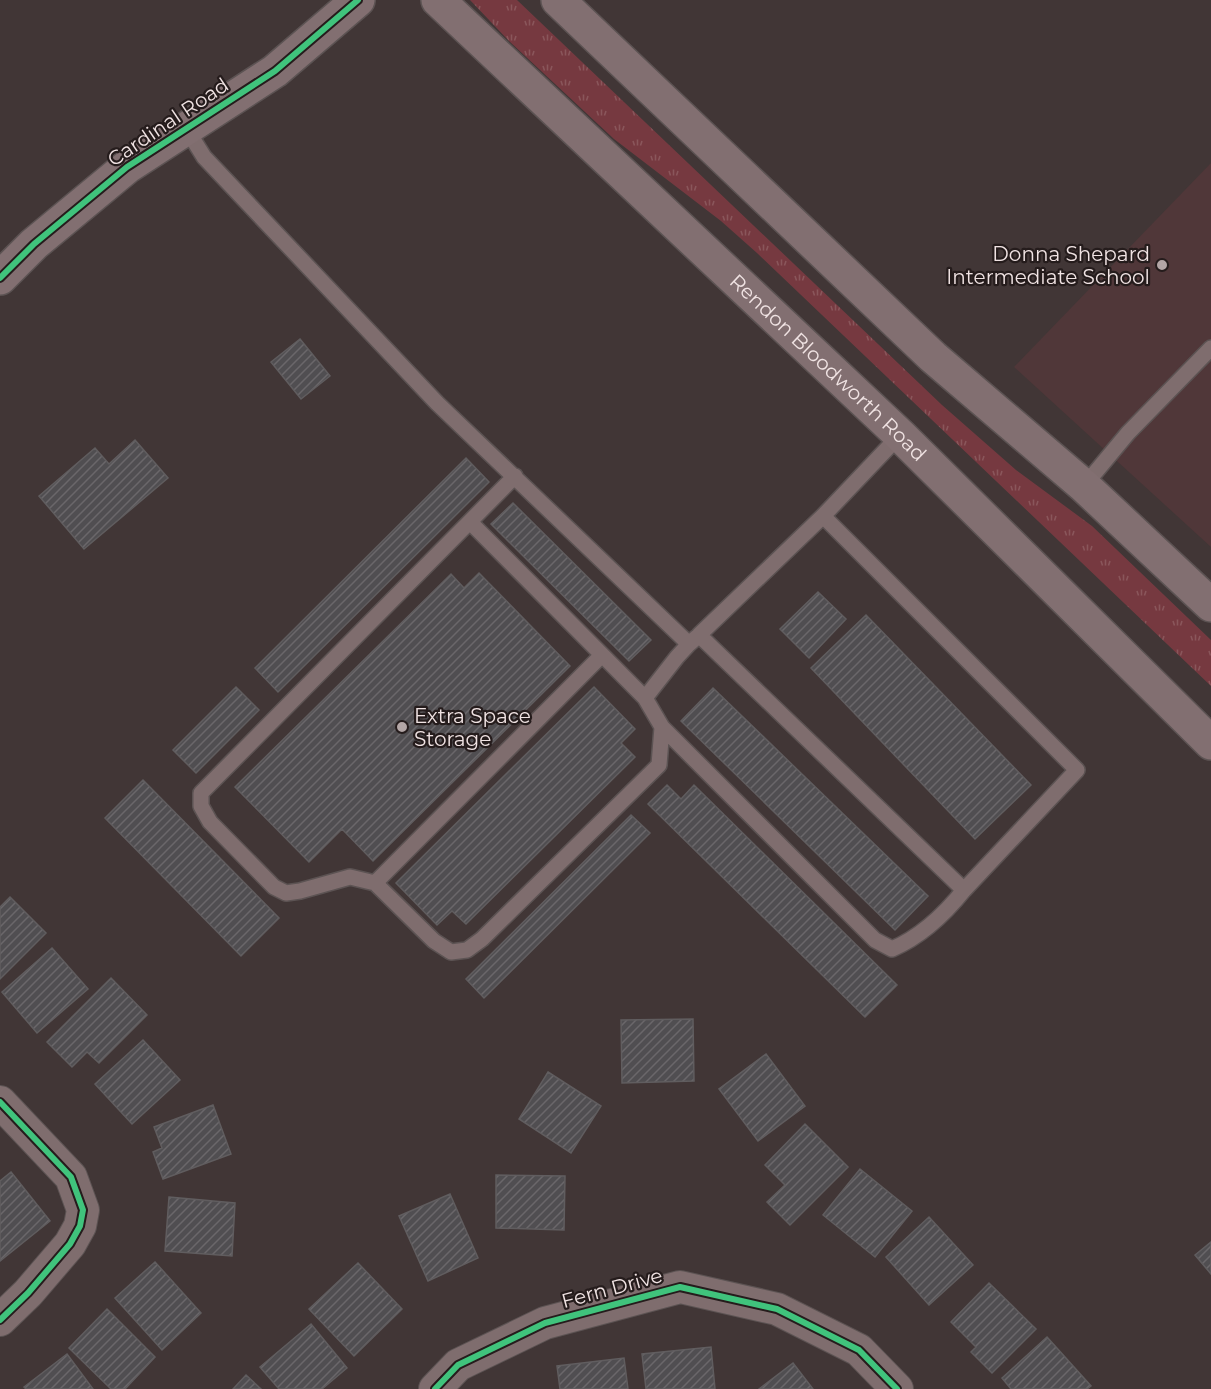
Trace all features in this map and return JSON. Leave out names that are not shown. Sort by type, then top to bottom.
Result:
[{"type":"main road","name":"Cardinal Road","points":[[0,278],[34,244],[127,167],[275,71],[358,0]]},
{"type":"main road","name":"Rendon Bloodworth Road","points":[[438,0],[900,435],[1211,743]]},
{"type":"main road","points":[[558,0],[933,357],[1084,486],[1211,605]]},
{"type":"street","points":[[0,1102],[71,1177],[83,1210],[80,1226],[70,1244],[28,1293],[0,1320]]},
{"type":"street","name":"Fern Drive","points":[[435,1389],[458,1365],[545,1323],[680,1287],[777,1309],[859,1350],[897,1389]]},
{"type":"lane","points":[[186,128],[204,157],[437,403],[964,890]]},
{"type":"lane","points":[[1084,486],[1128,434],[1211,348]]},
{"type":"lane","points":[[645,698],[676,657],[824,516],[900,435]]},
{"type":"lane","points":[[514,476],[201,793],[201,806],[210,822],[274,887],[286,893],[350,877],[375,883],[434,941],[451,952],[467,950],[482,939],[659,765],[662,727]]},
{"type":"lane","points":[[470,522],[645,698],[662,727],[875,940],[892,949],[908,942],[948,910],[1077,770],[824,516]]},
{"type":"lane","points":[[375,883],[602,655]]},
{"type":"shaded area","name":"Donna Shepard Intermediate School","points":[[1211,163],[1211,547],[1014,367]]},
{"type":"green space","points":[[470,0],[517,0],[942,405],[1016,470],[1092,526],[1211,640],[1211,686],[757,253],[721,221],[614,139],[509,41]]},
{"type":"building","points":[[300,339],[330,376],[301,399],[271,362]]},
{"type":"building","points":[[135,440],[168,478],[84,549],[39,496],[95,448],[109,464]]},
{"type":"building","points":[[466,458],[489,482],[278,692],[255,668]]},
{"type":"building","points":[[513,503],[651,640],[629,661],[491,524]]},
{"type":"building","name":"Extra Space Storage","points":[[479,573],[570,666],[373,861],[342,829],[309,862],[235,787],[451,574],[464,588]]},
{"type":"building","points":[[818,592],[846,619],[809,658],[780,629]]},
{"type":"building","points":[[866,615],[1031,785],[975,839],[811,668]]},
{"type":"building","points":[[236,687],[259,710],[196,773],[173,750]]},
{"type":"building","name":"Extra Space Storage","points":[[594,687],[635,729],[621,743],[635,757],[466,924],[452,911],[437,925],[396,883]]},
{"type":"building","points":[[713,688],[928,896],[895,930],[681,721]]},
{"type":"building","points":[[143,780],[279,918],[241,956],[105,818]]},
{"type":"building","points":[[667,785],[681,799],[694,785],[897,985],[865,1017],[648,804]]},
{"type":"building","points":[[631,815],[650,833],[484,998],[466,979]]},
{"type":"building","points":[[10,897],[46,933],[0,979],[0,907]]},
{"type":"building","points":[[52,948],[88,989],[37,1033],[2,992]]},
{"type":"building","points":[[111,978],[147,1015],[99,1063],[87,1052],[72,1067],[47,1042]]},
{"type":"building","points":[[693,1019],[694,1081],[622,1083],[621,1020]]},
{"type":"building","points":[[143,1040],[180,1080],[132,1124],[95,1084]]},
{"type":"building","points":[[766,1054],[805,1106],[758,1141],[719,1089]]},
{"type":"building","points":[[548,1072],[601,1106],[571,1153],[519,1119]]},
{"type":"building","points":[[213,1105],[231,1154],[163,1179],[153,1152],[162,1148],[154,1127]]},
{"type":"building","points":[[805,1124],[848,1167],[790,1225],[767,1202],[785,1185],[765,1165]]},
{"type":"building","points":[[860,1169],[912,1211],[875,1257],[823,1215]]},
{"type":"building","points":[[11,1172],[50,1221],[0,1261],[0,1181]]},
{"type":"building","points":[[496,1175],[565,1176],[564,1230],[496,1228]]},
{"type":"building","points":[[450,1194],[478,1258],[428,1281],[399,1216]]},
{"type":"building","points":[[169,1197],[235,1203],[232,1256],[165,1251]]},
{"type":"building","points":[[929,1217],[973,1265],[929,1305],[886,1257]]},
{"type":"building","points":[[1211,1242],[1211,1274],[1195,1255]]},
{"type":"building","points":[[155,1262],[201,1313],[162,1350],[115,1298]]},
{"type":"building","points":[[358,1263],[402,1309],[354,1356],[309,1309]]},
{"type":"building","points":[[989,1283],[1036,1329],[992,1373],[971,1352],[976,1347],[951,1322]]},
{"type":"building","points":[[107,1309],[155,1357],[125,1389],[111,1389],[69,1348]]},
{"type":"building","points":[[311,1324],[347,1368],[322,1389],[279,1389],[260,1367]]},
{"type":"building","points":[[1047,1337],[1091,1386],[1087,1389],[1011,1389],[1002,1378]]},
{"type":"building","points":[[711,1347],[715,1389],[646,1389],[642,1354]]},
{"type":"building","points":[[67,1354],[93,1389],[26,1389],[24,1387]]},
{"type":"building","points":[[624,1358],[628,1389],[560,1389],[557,1366]]},
{"type":"building","points":[[793,1363],[813,1389],[759,1389]]},
{"type":"building","points":[[246,1375],[261,1389],[233,1389]]},
{"type":"cycle path","points":[[0,278],[34,244],[127,167],[275,71],[358,0]]},
{"type":"cycle path","points":[[0,1102],[71,1177],[83,1210],[80,1226],[70,1244],[28,1293],[0,1320]]},
{"type":"cycle path","points":[[435,1389],[458,1365],[545,1323],[680,1287],[777,1309],[859,1350],[897,1389]]},
{"type":"place","name":"Donna Shepard Intermediate School","points":[[1162,265]]},
{"type":"place","name":"Extra Space Storage","points":[[402,727]]}]
